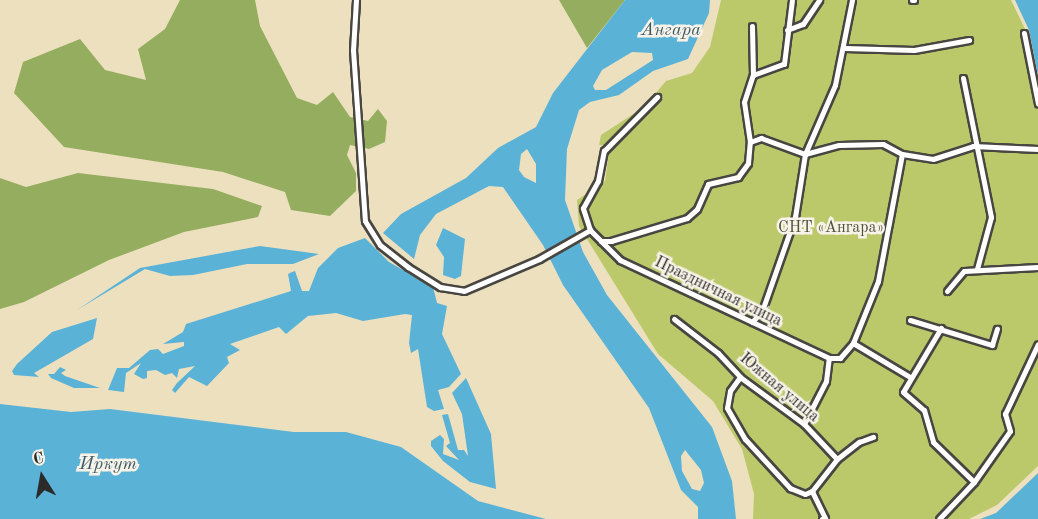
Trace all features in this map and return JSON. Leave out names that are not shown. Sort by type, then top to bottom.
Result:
[{"type":"street","points":[[356,0],[353,50],[363,204],[372,234],[408,267],[440,287],[476,288],[539,259],[587,231],[583,208],[598,181],[604,151],[657,98]]},
{"type":"street","points":[[753,75],[784,64],[792,0]]},
{"type":"street","points":[[787,30],[803,24],[819,0]]},
{"type":"street","points":[[752,322],[762,311],[792,227],[805,154],[835,85],[845,48],[852,0]]},
{"type":"street","points":[[601,241],[622,238],[687,218],[697,209],[708,184],[738,177],[748,163],[750,142],[744,102],[753,75],[752,26]]},
{"type":"street","points":[[1024,33],[1038,104]]},
{"type":"street","points":[[845,48],[914,50],[969,40]]},
{"type":"street","points":[[963,78],[991,217],[977,269]]},
{"type":"street","points":[[750,142],[761,138],[805,154],[860,143],[883,144],[902,154],[933,159],[976,147],[1038,149]]},
{"type":"street","points":[[804,424],[826,381],[829,358],[840,358],[853,343],[878,281],[902,154]]},
{"type":"street","name":"Праздничная улица","points":[[587,231],[620,260],[829,358]]},
{"type":"street","points":[[947,291],[964,271],[1038,267]]},
{"type":"street","name":"Южная улица","points":[[674,319],[718,353],[740,377],[804,424],[837,459]]},
{"type":"street","points":[[910,320],[992,345],[998,329]]},
{"type":"street","points":[[941,328],[903,392],[924,410],[933,442],[974,482]]},
{"type":"street","points":[[853,343],[910,377]]},
{"type":"street","points":[[939,519],[974,482],[1010,431],[1005,414],[1038,344]]},
{"type":"street","points":[[740,377],[730,391],[727,408],[745,439],[790,488],[805,494],[812,491],[837,459],[859,441],[873,437]]},
{"type":"street","points":[[812,491],[824,519]]},
{"type":"green space","points":[[180,0],[255,0],[260,26],[297,98],[317,105],[333,92],[350,117],[368,121],[378,109],[387,121],[385,142],[369,149],[350,145],[347,155],[356,173],[356,191],[330,216],[291,210],[285,192],[223,172],[64,147],[14,93],[23,62],[80,39],[105,70],[146,80],[138,49],[165,29]]},
{"type":"green space","points":[[559,0],[625,0],[587,48]]},
{"type":"green space","name":"СНТ «Ангара»","points":[[721,0],[1011,0],[1025,29],[1038,83],[1038,466],[997,505],[969,519],[753,519],[754,494],[742,449],[713,401],[658,354],[579,226],[577,200],[605,181],[610,146],[599,145],[601,135],[644,107],[666,81],[692,73],[710,47]]},
{"type":"green space","points":[[78,173],[213,189],[262,206],[258,217],[184,232],[109,260],[24,302],[0,309],[0,178],[26,187]]},
{"type":"water","name":"Ангара","points":[[625,0],[710,0],[709,13],[688,59],[653,71],[619,95],[590,102],[579,110],[567,149],[565,200],[583,252],[607,295],[712,427],[732,481],[736,519],[698,519],[698,507],[681,490],[649,408],[563,285],[543,245],[503,187],[489,186],[436,214],[420,235],[414,259],[383,233],[401,214],[466,178],[498,148],[536,127],[553,93]],"holes":[[[632,52],[652,53],[653,60],[606,90],[595,90],[593,86],[602,70]],[[527,149],[536,164],[536,183],[524,177],[519,170],[521,154]],[[685,450],[701,470],[704,483],[700,491],[692,489],[682,471],[681,456]]]},
{"type":"water","points":[[1015,0],[1038,0],[1038,76],[1029,30]]},
{"type":"water","points":[[443,228],[465,239],[461,276],[455,279],[443,275],[444,257],[436,245]]},
{"type":"water","points":[[365,238],[389,262],[433,287],[437,303],[447,306],[442,334],[461,374],[449,387],[438,390],[444,409],[434,411],[427,407],[418,349],[411,353],[409,343],[412,315],[405,314],[363,321],[336,313],[308,316],[286,334],[279,327],[230,344],[240,350],[227,357],[229,363],[207,386],[189,377],[175,393],[172,390],[177,383],[195,366],[179,369],[177,378],[172,373],[165,375],[156,370],[147,371],[147,378],[143,379],[134,374],[141,363],[126,373],[124,392],[108,390],[117,368],[129,368],[150,350],[158,349],[163,354],[184,346],[184,342],[163,344],[183,332],[186,324],[291,291],[288,274],[295,271],[302,291],[309,291],[318,268],[338,248]]},
{"type":"water","points":[[260,246],[319,254],[293,264],[247,264],[193,275],[170,276],[145,269],[77,310],[140,268]]},
{"type":"water","points":[[97,318],[93,339],[34,373],[39,377],[14,375],[12,371],[17,364],[52,332]]},
{"type":"water","points":[[60,367],[66,370],[61,373],[65,376],[100,388],[74,388],[51,378],[48,374],[54,374]]},
{"type":"water","points":[[466,378],[491,434],[496,489],[470,482],[443,461],[431,446],[431,441],[440,435],[444,439],[443,454],[459,460],[446,446],[450,443],[442,415],[448,414],[458,450],[464,450],[468,456],[462,414],[452,393]]},
{"type":"water","name":"Иркут","points":[[0,404],[71,412],[110,409],[294,432],[346,432],[401,447],[478,501],[546,519],[0,519]]},
{"type":"water","points":[[1038,473],[1038,519],[980,519],[996,513]]}]
